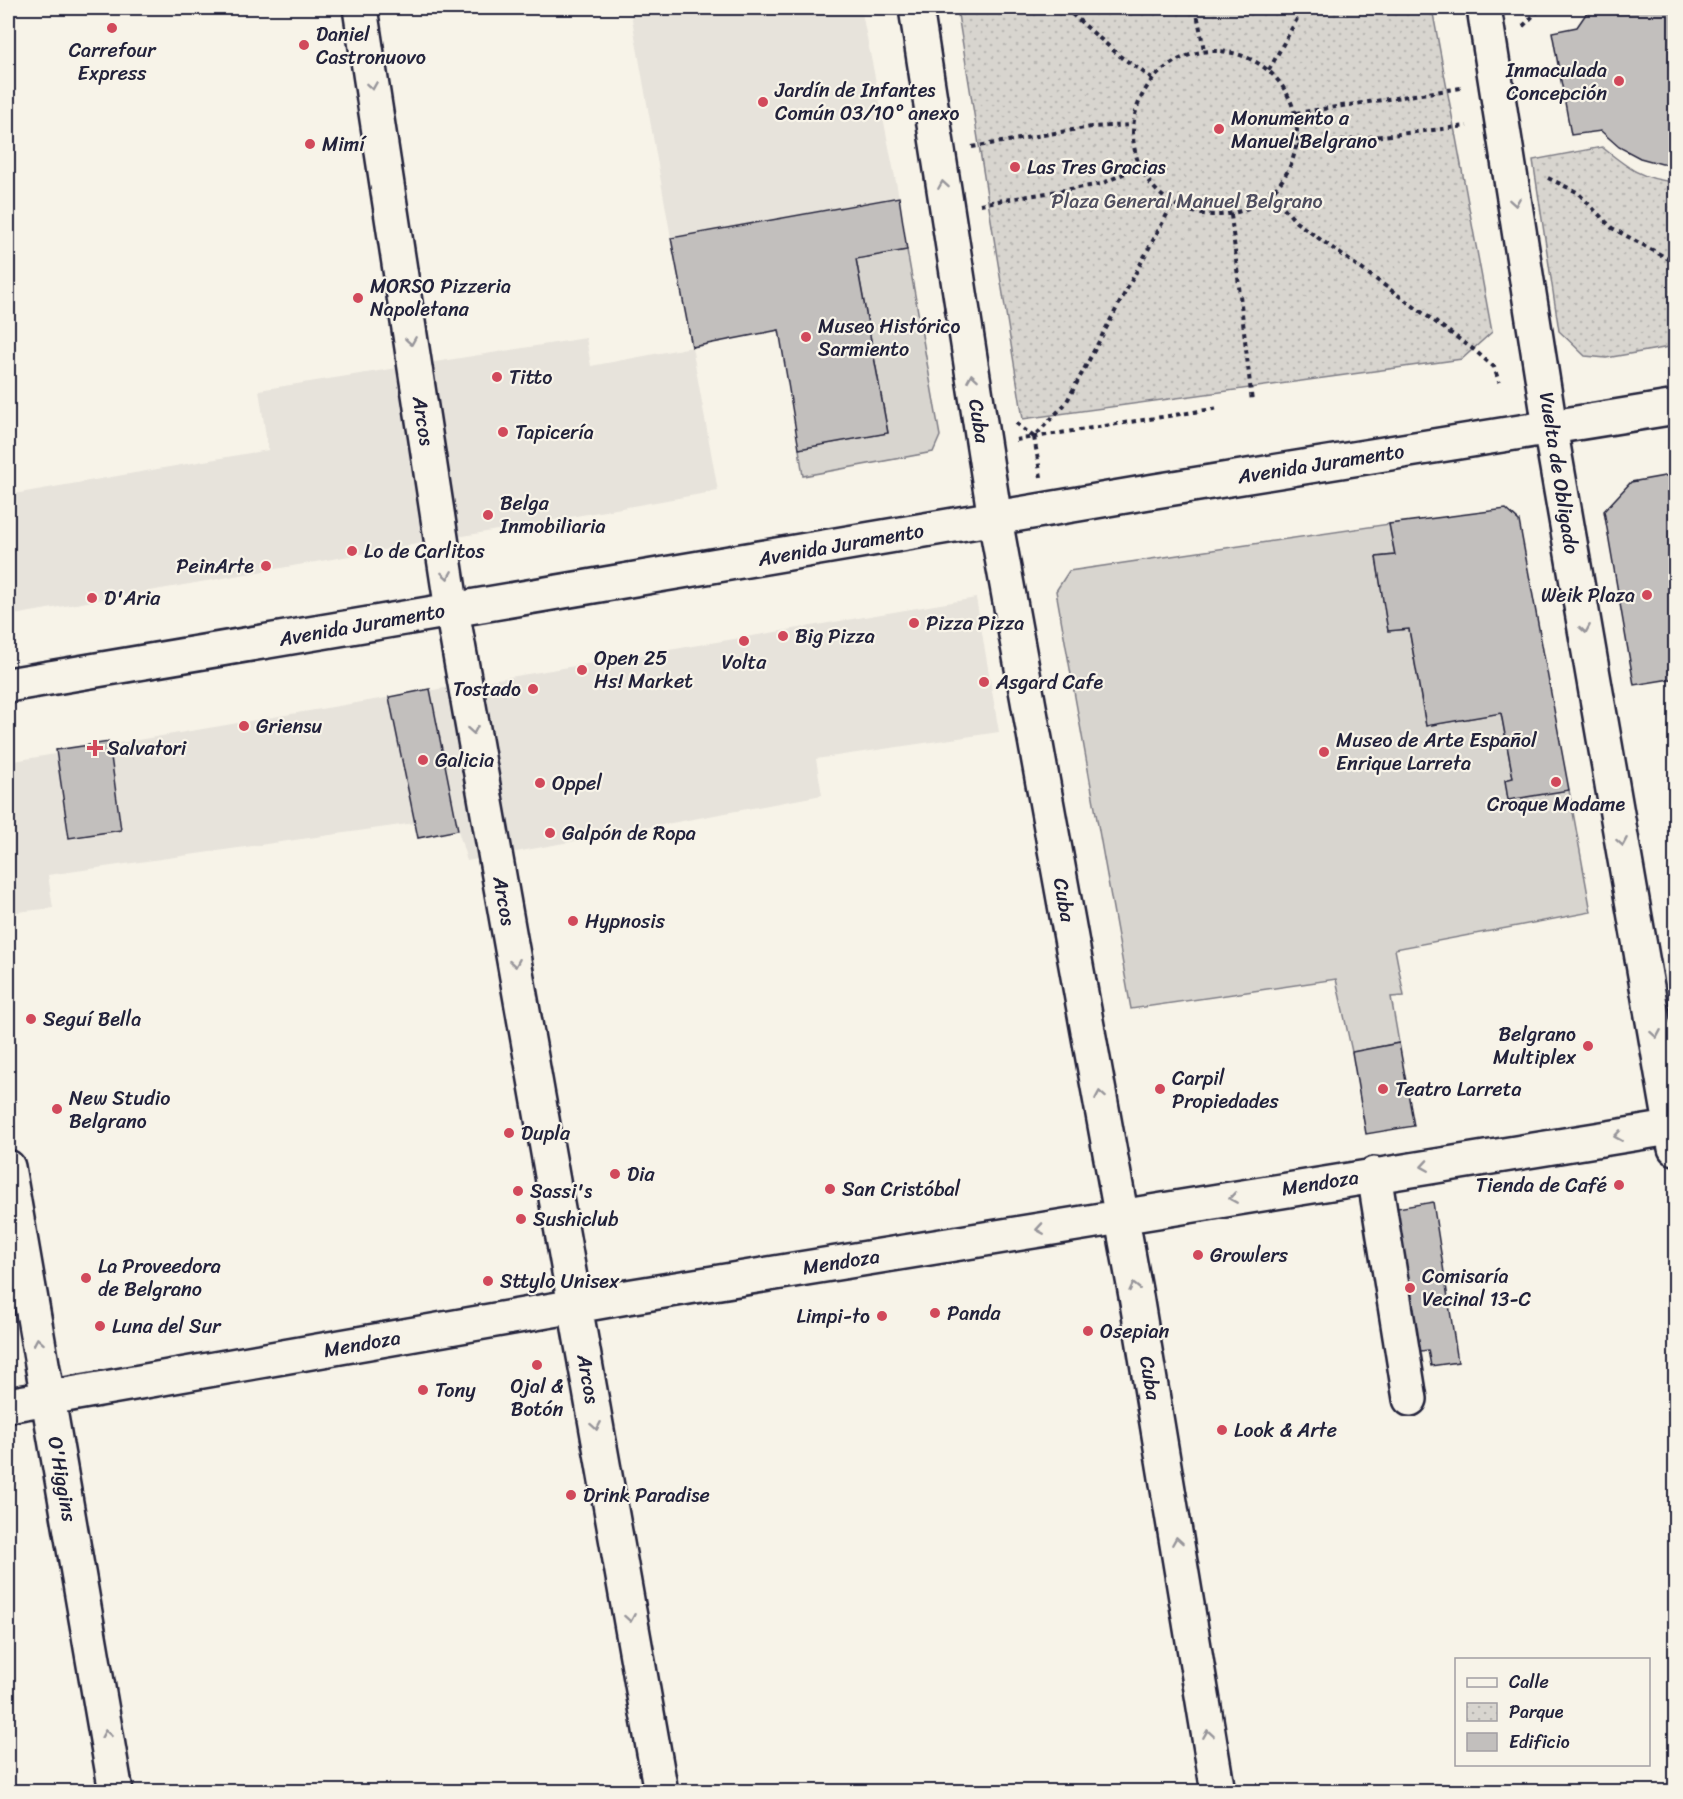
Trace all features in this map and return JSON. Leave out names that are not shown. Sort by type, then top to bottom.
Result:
[{"type":"street","name":"Arcos","points":[[360,8],[452,610],[661,1791]]},
{"type":"street","name":"Cuba","points":[[916,8],[995,519],[1122,1216],[1218,1791]]},
{"type":"street","name":"Vuelta de Obligado","points":[[1484,8],[1550,427],[1674,1135]]},
{"type":"street","name":"Avenida Juramento","points":[[8,685],[1676,407]]},
{"type":"street","name":"Mendoza","points":[[8,1405],[574,1306],[1374,1174],[1674,1135]]},
{"type":"street","name":"O'Higgins","points":[[8,1167],[116,1791]]},
{"type":"street","points":[[1374,1174],[1410,1399]]},
{"type":"path","points":[[1065,8],[1121,57],[1152,78]]},
{"type":"path","points":[[1196,8],[1204,50]]},
{"type":"path","points":[[1269,70],[1303,8]]},
{"type":"path","points":[[1523,24],[1541,8]]},
{"type":"path","points":[[1204,50],[1227,51],[1249,57],[1269,70],[1286,89],[1296,113],[1297,146],[1289,172],[1272,194],[1253,207],[1231,215],[1197,214],[1172,205],[1139,167],[1133,147],[1132,125],[1138,100],[1152,78],[1175,59],[1204,50]]},
{"type":"path","points":[[1296,113],[1464,88]]},
{"type":"path","points":[[968,148],[1091,127],[1132,125]]},
{"type":"path","points":[[1297,146],[1470,126]]},
{"type":"path","points":[[976,205],[1101,184],[1139,167]]},
{"type":"path","points":[[1548,180],[1577,192],[1612,228],[1676,263]]},
{"type":"path","points":[[1272,194],[1296,222],[1473,349],[1494,367],[1499,382]]},
{"type":"path","points":[[1034,437],[1066,403],[1172,205]]},
{"type":"path","points":[[1231,215],[1252,402]]},
{"type":"path","points":[[1034,437],[1219,408]]},
{"type":"path","points":[[1034,437],[1048,510]]},
{"type":"shaded area","name":"Jardín de Infantes Común 03/10° anexo","points":[[630,8],[861,8],[899,197],[671,238]]},
{"type":"shaded area","points":[[586,338],[591,366],[692,347],[718,491],[8,616],[8,495],[268,450],[259,390]]},
{"type":"shaded area","points":[[976,598],[999,732],[816,759],[822,795],[467,861],[458,830],[418,838],[415,823],[48,875],[53,908],[8,913],[8,762]]},
{"type":"green space","name":"Plaza General Manuel Belgrano","points":[[957,8],[1432,8],[1492,332],[1462,359],[1023,419]]},
{"type":"green space","points":[[1602,147],[1644,175],[1675,182],[1675,346],[1606,358],[1585,356],[1559,331],[1533,160]]},
{"type":"green space","points":[[907,250],[940,436],[933,452],[803,476],[799,449],[888,433],[856,259]]},
{"type":"green space","points":[[1389,524],[1395,555],[1376,557],[1388,631],[1409,629],[1426,726],[1501,713],[1513,778],[1505,780],[1508,800],[1569,790],[1591,912],[1395,949],[1404,996],[1391,997],[1399,1043],[1352,1052],[1336,979],[1131,1009],[1056,591],[1069,571]]},
{"type":"building","name":"Inmaculada Concepción","points":[[1590,8],[1676,8],[1676,164],[1662,164],[1640,158],[1619,147],[1601,131],[1571,135],[1552,32],[1577,27]]},
{"type":"building","points":[[899,197],[907,250],[856,259],[888,433],[799,449],[779,330],[692,347],[671,238]]},
{"type":"building","name":"Weik Plaza","points":[[1676,474],[1676,678],[1634,685],[1604,511],[1631,482]]},
{"type":"building","points":[[1506,509],[1519,521],[1569,790],[1508,800],[1505,780],[1513,778],[1501,713],[1426,726],[1409,629],[1388,631],[1376,557],[1395,555],[1389,524]]},
{"type":"building","name":"Galicia","points":[[430,689],[458,830],[418,838],[389,697]]},
{"type":"building","points":[[109,742],[121,830],[69,838],[56,750]]},
{"type":"building","name":"Teatro Larreta","points":[[1399,1043],[1414,1126],[1366,1134],[1352,1052]]},
{"type":"building","points":[[1433,1202],[1458,1362],[1431,1366],[1428,1350],[1414,1352],[1391,1209]]},
{"type":"place","name":"Carrefour Express","points":[[112,28]]},
{"type":"place","name":"Daniel Castronuovo","points":[[304,45]]},
{"type":"place","name":"Inmaculada Concepción","points":[[1619,81]]},
{"type":"place","name":"Jardín de Infantes Común 03/10° anexo","points":[[763,102]]},
{"type":"place","name":"Monumento a Manuel Belgrano","points":[[1219,129]]},
{"type":"place","name":"Mimí","points":[[310,144]]},
{"type":"place","name":"Las Tres Gracias","points":[[1015,167]]},
{"type":"place","name":"MORSO Pizzeria Napoletana","points":[[358,298]]},
{"type":"place","name":"Museo Histórico Sarmiento","points":[[806,337]]},
{"type":"place","name":"Titto","points":[[497,377]]},
{"type":"place","name":"Tapicería","points":[[503,432]]},
{"type":"place","name":"Belga Inmobiliaria","points":[[488,515]]},
{"type":"place","name":"Lo de Carlitos","points":[[352,551]]},
{"type":"place","name":"PeinArte","points":[[266,566]]},
{"type":"place","name":"Weik Plaza","points":[[1647,595]]},
{"type":"place","name":"D'Aria","points":[[92,598]]},
{"type":"place","name":"Pizza Pizza","points":[[914,623]]},
{"type":"place","name":"Big Pizza","points":[[783,636]]},
{"type":"place","name":"Volta","points":[[744,641]]},
{"type":"place","name":"Open 25 Hs! Market","points":[[582,670]]},
{"type":"place","name":"Asgard Cafe","points":[[984,682]]},
{"type":"place","name":"Tostado","points":[[533,689]]},
{"type":"place","name":"Griensu","points":[[244,726]]},
{"type":"place","name":"Salvatori","points":[[95,748]]},
{"type":"place","name":"Museo de Arte Español Enrique Larreta","points":[[1324,752]]},
{"type":"place","name":"Galicia","points":[[423,760]]},
{"type":"place","name":"Croque Madame","points":[[1556,782]]},
{"type":"place","name":"Oppel","points":[[540,783]]},
{"type":"place","name":"Galpón de Ropa","points":[[550,833]]},
{"type":"place","name":"Hypnosis","points":[[573,921]]},
{"type":"place","name":"Seguí Bella","points":[[31,1019]]},
{"type":"place","name":"Belgrano Multiplex","points":[[1588,1046]]},
{"type":"place","name":"Carpil Propiedades","points":[[1160,1089]]},
{"type":"place","name":"Teatro Larreta","points":[[1383,1089]]},
{"type":"place","name":"New Studio Belgrano","points":[[57,1109]]},
{"type":"place","name":"Dupla","points":[[509,1133]]},
{"type":"place","name":"Dia","points":[[615,1174]]},
{"type":"place","name":"Tienda de Café","points":[[1619,1185]]},
{"type":"place","name":"San Cristóbal","points":[[830,1189]]},
{"type":"place","name":"Sassi's","points":[[518,1191]]},
{"type":"place","name":"Sushiclub","points":[[521,1219]]},
{"type":"place","name":"Growlers","points":[[1198,1255]]},
{"type":"place","name":"La Proveedora de Belgrano","points":[[86,1278]]},
{"type":"place","name":"Sttylo Unisex","points":[[488,1281]]},
{"type":"place","name":"Comisaría Vecinal 13-C","points":[[1410,1288]]},
{"type":"place","name":"Panda","points":[[935,1313]]},
{"type":"place","name":"Limpi-to","points":[[882,1316]]},
{"type":"place","name":"Luna del Sur","points":[[100,1326]]},
{"type":"place","name":"Osepian","points":[[1088,1331]]},
{"type":"place","name":"Ojal & Botón","points":[[537,1365]]},
{"type":"place","name":"Tony","points":[[423,1390]]},
{"type":"place","name":"Look & Arte","points":[[1222,1430]]},
{"type":"place","name":"Drink Paradise","points":[[571,1495]]}]
